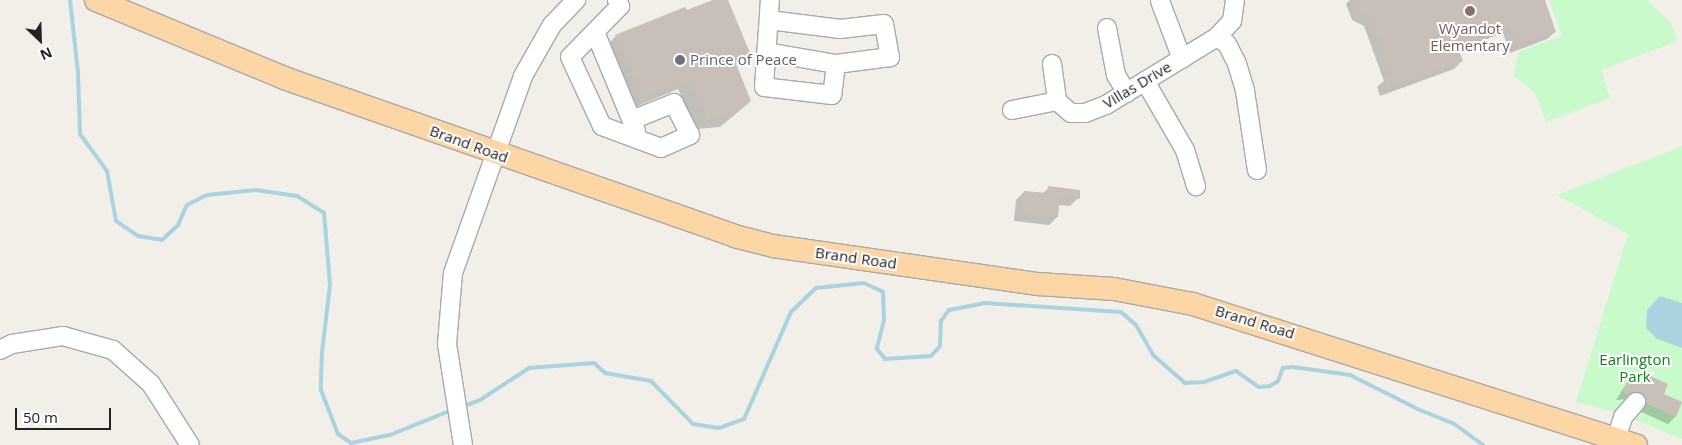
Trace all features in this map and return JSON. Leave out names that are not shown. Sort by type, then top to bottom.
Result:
[{"type":"main road","name":"Brand Road","points":[[96,0],[284,78],[734,236],[773,246],[1038,284],[1114,290],[1193,304],[1499,399],[1626,442]]},
{"type":"street","points":[[464,445],[447,344],[453,273],[523,76],[552,25],[576,0]]},
{"type":"street","points":[[617,0],[620,6],[570,57],[602,126],[661,148],[690,135],[674,103],[632,120]]},
{"type":"street","points":[[770,0],[764,87],[832,95],[836,64]]},
{"type":"street","name":"Villas Drive","points":[[1056,101],[1071,113],[1085,114],[1127,93],[1217,37],[1232,21],[1235,0]]},
{"type":"street","points":[[1160,1],[1182,59]]},
{"type":"street","points":[[767,52],[836,64],[890,57],[884,24],[840,29],[769,20]]},
{"type":"street","points":[[1107,28],[1116,75],[1127,93]]},
{"type":"street","points":[[595,32],[640,140]]},
{"type":"street","points":[[1217,37],[1227,44],[1237,64],[1244,91],[1257,170]]},
{"type":"street","points":[[1012,110],[1056,101],[1052,64]]},
{"type":"street","points":[[1146,81],[1185,150],[1196,186]]},
{"type":"street","points":[[0,350],[12,344],[63,336],[113,350],[151,384],[190,445]]},
{"type":"street","points":[[1626,442],[1623,417],[1636,402]]},
{"type":"green space","points":[[1549,0],[1648,0],[1671,24],[1677,37],[1676,42],[1601,70],[1610,98],[1546,122],[1535,93],[1514,76],[1518,52],[1562,36]]},
{"type":"green space","name":"Earlington Park","points":[[1682,146],[1682,439],[1615,412],[1576,402],[1628,234],[1557,195]]},
{"type":"water","points":[[1660,296],[1682,303],[1682,348],[1657,339],[1646,328],[1647,310]]},
{"type":"building","name":"Prince of Peace","points":[[713,0],[728,0],[750,53],[734,59],[751,101],[732,117],[707,119],[689,80],[643,98],[615,35],[685,7],[687,10]]},
{"type":"building","points":[[1355,0],[1545,0],[1556,32],[1518,46],[1510,26],[1457,46],[1463,61],[1388,89],[1384,79],[1392,76],[1371,18],[1359,12]]},
{"type":"building","points":[[1048,186],[1080,190],[1080,199],[1060,197],[1058,217],[1021,214],[1024,191],[1047,193]]},
{"type":"building","points":[[1630,376],[1646,384],[1650,376],[1668,384],[1664,394],[1682,402],[1676,417],[1646,403],[1638,392],[1628,395],[1623,392]]},
{"type":"waterway","points":[[70,0],[78,73],[80,134],[107,171],[116,221],[138,236],[162,240],[178,225],[187,205],[207,195],[256,190],[297,196],[324,213],[330,285],[322,352],[321,390],[338,434],[351,443],[390,435],[452,410]]},
{"type":"waterway","points":[[461,407],[480,400],[529,368],[594,363],[605,373],[651,381],[693,424],[719,428],[744,419],[791,312],[816,288],[864,283],[883,292],[884,320],[877,349],[885,359],[931,356],[940,346],[941,321],[949,310],[985,303],[1121,312],[1136,325],[1153,355],[1185,383],[1204,382],[1236,371],[1259,387],[1270,386],[1278,381],[1283,368],[1293,367],[1350,375],[1420,410],[1453,423],[1483,445]]},
{"type":"place","name":"Wyandot Elementary","points":[[1470,11]]},
{"type":"place","name":"Prince of Peace","points":[[680,60]]}]
